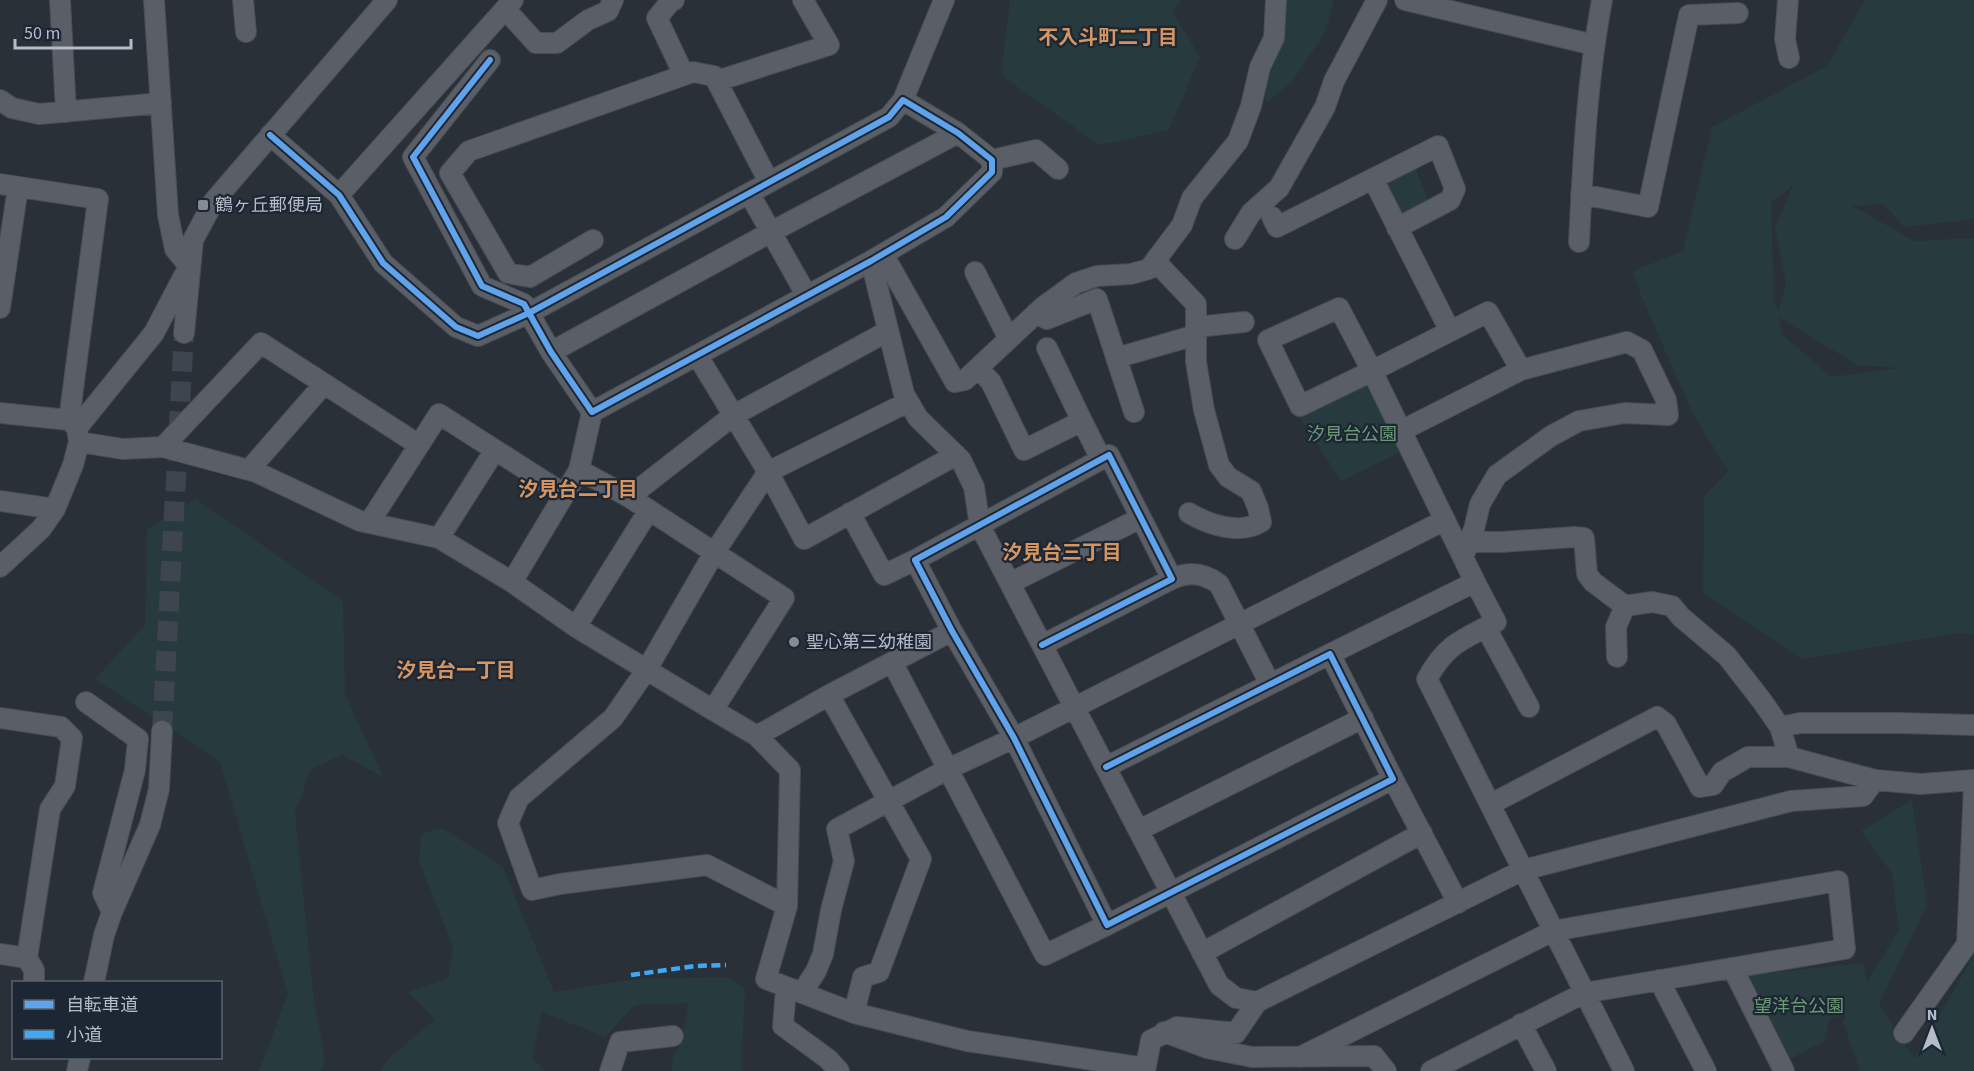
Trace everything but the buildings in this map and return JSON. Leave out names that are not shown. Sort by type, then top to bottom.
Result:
[{"type":"street","points":[[60,0],[66,112]]},
{"type":"street","points":[[154,0],[168,215],[175,249],[189,266]]},
{"type":"street","points":[[243,0],[246,32]]},
{"type":"street","points":[[184,333],[193,240],[214,201],[387,0]]},
{"type":"street","points":[[339,195],[509,4],[536,43],[556,43],[588,20],[608,11],[614,0]]},
{"type":"street","points":[[674,0],[657,18],[684,75]]},
{"type":"street","points":[[717,81],[829,45],[803,0]]},
{"type":"street","points":[[270,135],[339,195],[383,263],[456,327],[478,336],[529,313],[889,117],[903,100],[944,0]]},
{"type":"street","points":[[877,257],[955,382],[964,380],[1036,313],[1076,283],[1097,276],[1131,274],[1149,269],[1182,225],[1192,198],[1238,141],[1251,106],[1260,67],[1274,38],[1276,0]]},
{"type":"street","points":[[1235,239],[1251,213],[1279,188],[1324,107],[1334,81],[1377,0]]},
{"type":"street","points":[[1405,0],[1594,45]]},
{"type":"street","points":[[1579,242],[1587,110],[1594,45],[1602,0]]},
{"type":"street","points":[[1788,0],[1785,39],[1789,58]]},
{"type":"street","points":[[1581,194],[1648,207],[1689,15],[1738,13]]},
{"type":"street","points":[[490,60],[412,157],[482,286],[524,304],[551,352],[592,412],[579,470],[512,582]]},
{"type":"street","points":[[593,240],[530,277],[508,273],[450,173],[469,151],[693,72],[714,76],[769,182]]},
{"type":"street","points":[[0,100],[12,108],[39,114],[161,103]]},
{"type":"street","points":[[903,100],[958,133],[992,160]]},
{"type":"street","points":[[551,352],[958,133]]},
{"type":"street","points":[[1272,217],[1277,227],[1438,146],[1455,189],[1450,200],[1396,228]]},
{"type":"street","points":[[992,160],[1036,150],[1058,170]]},
{"type":"street","points":[[592,412],[807,296],[946,217],[992,172],[992,160]]},
{"type":"street","points":[[1373,179],[1450,331]]},
{"type":"street","points":[[0,308],[9,186],[98,199],[73,465],[55,509],[42,529],[0,567]]},
{"type":"street","points":[[749,193],[807,296]]},
{"type":"street","points":[[877,257],[888,332],[908,402],[918,418],[961,460],[974,487],[980,526],[1219,985],[1236,998],[1257,1002]]},
{"type":"street","points":[[1155,261],[1197,304],[1196,362],[1204,410],[1219,465],[1228,477],[1251,491],[1261,522],[1251,528],[1232,528],[1204,522],[1189,513]]},
{"type":"street","points":[[75,430],[154,333],[189,266]]},
{"type":"street","points":[[975,272],[1009,339]]},
{"type":"street","points":[[1036,313],[1047,320],[1097,299],[1134,412]]},
{"type":"street","points":[[1521,370],[1488,312],[1372,371],[1300,406],[1268,340],[1339,308],[1372,371],[1445,520],[1466,550],[1475,582],[1496,622],[1453,644],[1437,661],[1427,679],[1624,1071]]},
{"type":"street","points":[[1116,358],[1196,331],[1244,322]]},
{"type":"street","points":[[629,496],[734,415],[888,332]]},
{"type":"street","points":[[1401,431],[1521,370],[1627,342],[1642,350],[1666,400],[1668,415],[1625,413],[1579,421],[1551,436],[1497,475],[1480,504],[1466,550]]},
{"type":"street","points":[[163,447],[261,343],[419,445]]},
{"type":"street","points":[[1047,348],[1101,459]]},
{"type":"street","points":[[697,355],[768,472],[804,539],[956,455]]},
{"type":"street","points":[[978,368],[991,382],[1024,450],[1082,420]]},
{"type":"street","points":[[249,470],[324,384]]},
{"type":"street","points":[[787,906],[707,865],[560,884],[532,890],[508,823],[519,798],[613,718],[647,669],[714,553],[768,472],[908,402]]},
{"type":"street","points":[[0,413],[75,430],[123,449],[163,447],[249,470],[360,520],[439,538],[512,582],[576,627],[757,736],[790,770],[787,906],[766,979],[854,1013],[967,1041],[1145,1070],[1151,1040],[1164,1032],[1177,1027],[1236,1033],[1257,1002],[1524,870],[1791,801],[1863,796],[1875,780]]},
{"type":"street","points":[[369,523],[439,414],[564,494]]},
{"type":"street","points":[[439,538],[495,450]]},
{"type":"street","points":[[850,513],[884,575],[980,526],[1109,454],[1172,579]]},
{"type":"street","points":[[579,470],[629,496],[784,598],[713,710]]},
{"type":"street","points":[[0,501],[55,509]]},
{"type":"street","points":[[576,627],[649,510]]},
{"type":"street","points":[[1010,583],[1142,518]]},
{"type":"street","points":[[839,1071],[828,1059],[783,1026],[794,990],[816,971],[823,954],[831,910],[844,861],[837,829],[948,769],[1014,738],[1445,520]]},
{"type":"street","points":[[1466,550],[1502,542],[1584,538],[1587,574],[1593,582],[1625,606],[1652,602],[1672,606],[1681,617],[1727,656],[1780,727],[1789,757]]},
{"type":"street","points":[[915,560],[952,631],[1014,738],[1107,925]]},
{"type":"street","points":[[1042,645],[1182,574],[1195,574],[1210,577],[1219,584],[1270,684]]},
{"type":"street","points":[[1106,767],[1475,582]]},
{"type":"street","points":[[1617,657],[1616,627],[1625,606]]},
{"type":"street","points":[[1486,628],[1529,707]]},
{"type":"street","points":[[757,736],[829,695],[952,631]]},
{"type":"street","points":[[1330,654],[1458,903]]},
{"type":"street","points":[[891,662],[1045,955],[1393,778]]},
{"type":"street","points":[[829,695],[921,859],[879,972],[862,977],[854,1013]]},
{"type":"street","points":[[86,702],[138,739],[135,770],[103,893],[112,912]]},
{"type":"street","points":[[1491,804],[1657,717],[1666,724],[1700,788],[1713,785],[1722,772],[1749,757],[1789,757],[1875,780],[1921,784],[1974,780]]},
{"type":"street","points":[[1139,830],[1363,718]]},
{"type":"street","points":[[1780,727],[1800,723],[1974,725]]},
{"type":"street","points":[[1,725],[61,727],[72,738],[65,786],[50,809],[27,958],[34,970],[34,981]]},
{"type":"street","points":[[94,981],[104,935],[112,912],[150,825],[159,789],[162,731]]},
{"type":"street","points":[[1904,1033],[1967,944],[1974,787]]},
{"type":"street","points":[[1202,953],[1422,833]]},
{"type":"street","points":[[1300,1057],[1553,930],[1838,881],[1845,949],[1584,993],[1521,1024],[1463,1064],[1431,1071]]},
{"type":"street","points":[[0,954],[27,958]]},
{"type":"street","points":[[1733,969],[1784,1071]]},
{"type":"street","points":[[1659,980],[1706,1071]]},
{"type":"street","points":[[1521,1024],[1546,1071]]},
{"type":"street","points":[[1164,1032],[1207,1048],[1252,1058],[1374,1056],[1386,1071]]},
{"type":"street","points":[[610,1071],[620,1042],[674,1036]]},
{"type":"street","points":[[1317,1071],[1357,1063],[1365,1056]]},
{"type":"green space","points":[[1010,0],[1182,0],[1172,11],[1200,57],[1169,130],[1099,145],[1001,75]]},
{"type":"green space","points":[[1281,0],[1334,0],[1325,33],[1293,80],[1266,104],[1262,43]]},
{"type":"green space","points":[[1865,0],[1974,0],[1974,219],[1905,227],[1883,204],[1852,206],[1915,241],[1974,238],[1974,635],[1957,633],[1802,659],[1703,593],[1704,496],[1728,471],[1692,412],[1642,298],[1633,271],[1683,251],[1712,127],[1827,66]],"holes":[[[1793,186],[1775,229],[1786,284],[1778,312],[1774,299],[1771,202]],[[1779,317],[1857,365],[1899,368],[1831,377],[1783,335]]]},
{"type":"green space","points":[[1415,167],[1428,200],[1396,216],[1381,183]]},
{"type":"green space","name":"汐見台公園","points":[[1366,382],[1401,452],[1341,481],[1299,416]]},
{"type":"green space","points":[[196,499],[343,601],[345,694],[383,777],[342,755],[311,769],[295,813],[313,992],[325,1061],[321,1071],[259,1071],[288,994],[220,762],[95,679],[145,625],[147,529]]},
{"type":"green space","name":"望洋台公園","points":[[1912,800],[1927,905],[1879,1004],[1914,1059],[1974,955],[1974,1071],[1860,1071],[1843,1022],[1846,1015],[1830,1018],[1824,1041],[1788,1060],[1745,975],[1863,963],[1867,982],[1899,930],[1892,873],[1861,831]]},
{"type":"green space","points":[[442,828],[503,867],[554,992],[638,979],[728,977],[745,988],[741,1071],[671,1071],[673,1057],[679,1048],[689,1003],[635,1005],[605,1037],[542,1012],[532,1058],[545,1071],[380,1071],[387,1060],[435,1019],[408,992],[448,978],[453,946],[419,862],[421,834]]},
{"type":"tunnel","points":[[162,731],[184,333]]},
{"type":"marked path","points":[[631,975],[695,966],[726,965]]},
{"type":"cycle path","points":[[270,135],[339,195],[383,263],[456,327],[478,336],[529,313],[551,352],[592,412],[871,261],[946,217],[992,172],[992,160],[958,133],[903,100],[889,117],[529,313],[524,304],[482,286],[413,157],[490,60]]},
{"type":"cycle path","points":[[1042,645],[1172,579],[1109,455],[915,560],[952,631],[1014,738],[1107,925],[1393,779],[1330,654],[1106,767]]},
{"type":"place","name":"鶴ヶ丘郵便局","points":[[203,205]]},
{"type":"place","name":"聖心第三幼稚園","points":[[794,642]]},
{"type":"district","name":"不入斗町二丁目","points":[[1108,37]]},
{"type":"district","name":"汐見台二丁目","points":[[578,489]]},
{"type":"district","name":"汐見台三丁目","points":[[1062,552]]},
{"type":"district","name":"汐見台一丁目","points":[[456,670]]}]
